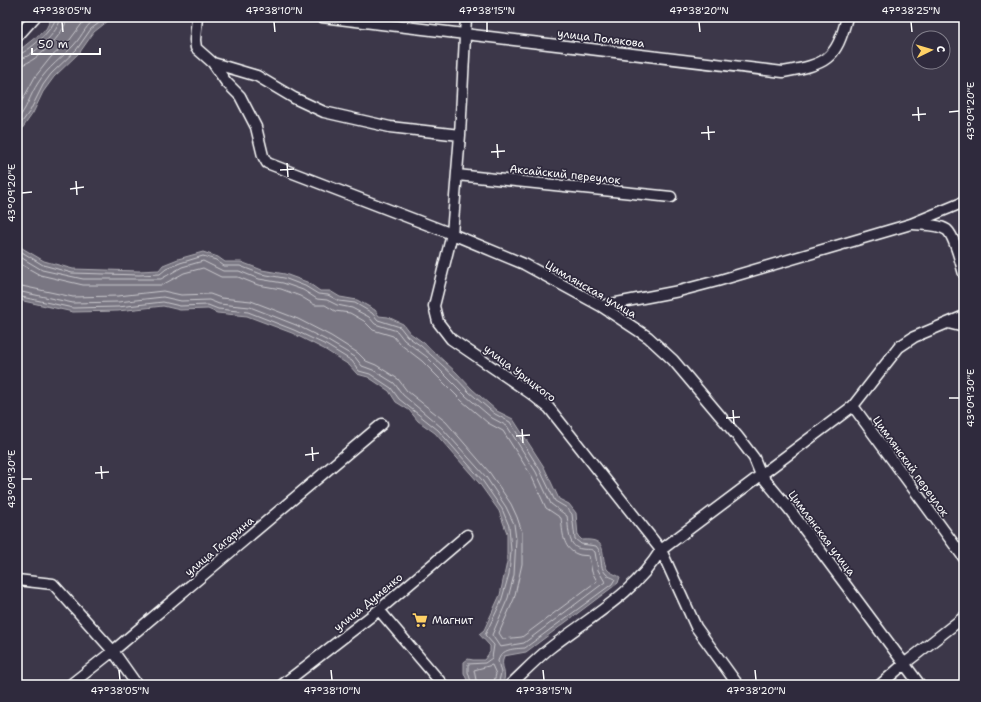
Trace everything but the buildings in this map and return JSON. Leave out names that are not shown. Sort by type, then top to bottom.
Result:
[{"type":"street","points":[[17,37],[35,17]]},
{"type":"street","name":"Цимлянская улица","points":[[197,17],[195,40],[196,48],[213,63],[226,82],[240,96],[256,127],[263,156],[267,163],[452,234],[524,264],[601,306],[648,337],[673,360],[754,458],[761,475],[790,510],[920,685]]},
{"type":"street","name":"улица Полякова","points":[[322,17],[783,72],[814,65],[834,54],[839,45],[847,17]]},
{"type":"street","name":"улица Урицкого","points":[[466,17],[460,135],[452,234],[434,306],[435,316],[442,329],[451,339],[549,408],[661,550],[696,627],[738,685]]},
{"type":"street","points":[[213,63],[257,76],[294,98],[324,112],[390,127],[460,135]]},
{"type":"street","name":"Аксайский переулок","points":[[456,175],[671,197]]},
{"type":"street","points":[[601,306],[686,289],[911,224],[964,202]]},
{"type":"street","points":[[911,224],[947,230],[953,240],[964,274]]},
{"type":"street","points":[[510,685],[549,649],[628,591],[650,567],[661,550],[853,406],[899,347],[914,337],[964,316]]},
{"type":"street","points":[[948,323],[964,326]]},
{"type":"street","name":"Цимлянский переулок","points":[[853,406],[964,558]]},
{"type":"street","name":"улица Гагарина","points":[[70,685],[113,651],[382,424]]},
{"type":"street","name":"улица Думенко","points":[[282,685],[379,610],[467,535]]},
{"type":"street","points":[[17,580],[53,584],[113,651],[138,685]]},
{"type":"street","points":[[379,610],[443,685]]},
{"type":"street","points":[[880,685],[904,664],[964,617]]},
{"type":"water","points":[[52,17],[113,17],[94,32],[80,52],[54,77],[43,92],[33,113],[17,136],[17,52],[46,29]]},
{"type":"water","points":[[17,245],[44,261],[73,269],[139,271],[159,270],[163,265],[203,252],[218,257],[225,262],[241,262],[262,270],[285,274],[307,282],[320,291],[330,291],[340,297],[357,300],[375,310],[379,316],[388,317],[403,324],[410,333],[424,343],[497,411],[513,419],[544,467],[559,499],[569,504],[576,513],[578,536],[582,540],[591,540],[600,544],[607,569],[620,577],[618,583],[526,652],[504,656],[503,663],[505,677],[502,685],[469,685],[464,673],[464,662],[468,659],[484,660],[490,652],[490,646],[479,634],[484,630],[500,595],[507,562],[507,533],[499,511],[479,483],[435,433],[418,421],[409,410],[396,402],[389,391],[368,377],[357,374],[349,365],[324,349],[292,333],[247,316],[217,313],[208,309],[180,310],[163,306],[118,311],[73,312],[19,300],[17,299]]},
{"type":"place","name":"Магнит","points":[[420,620]]}]
